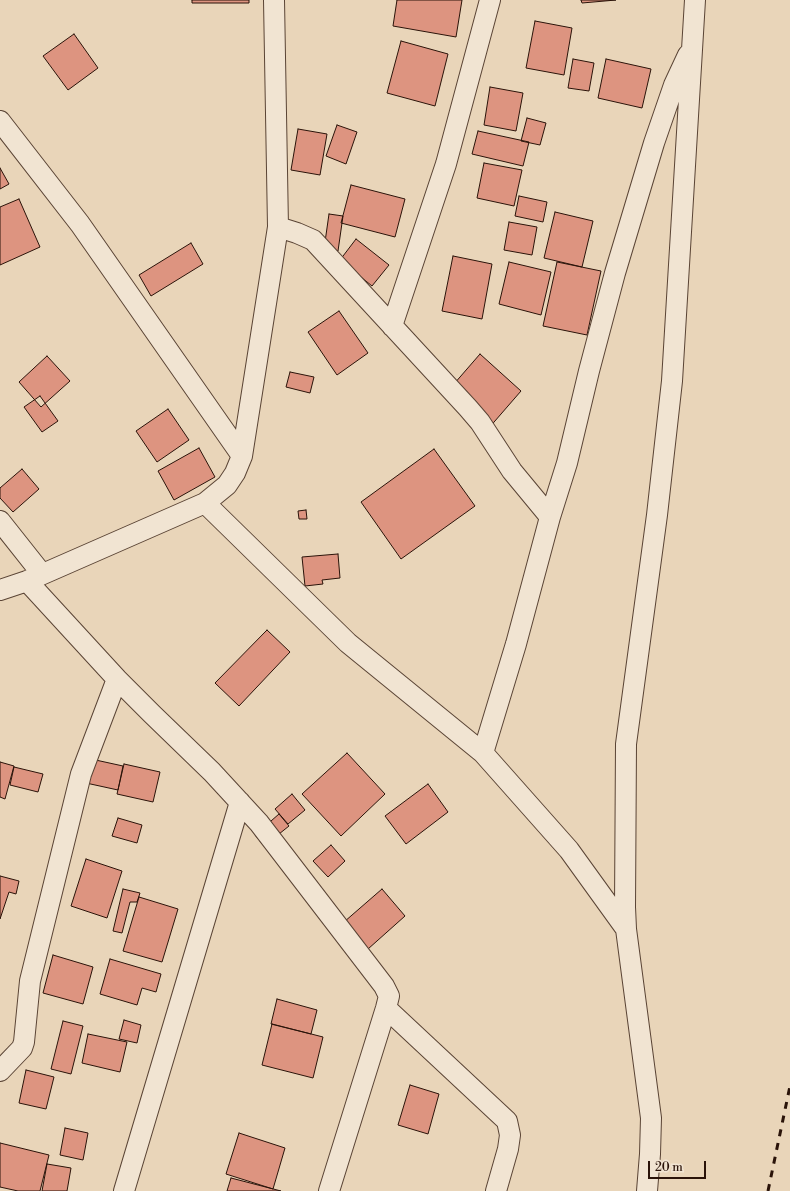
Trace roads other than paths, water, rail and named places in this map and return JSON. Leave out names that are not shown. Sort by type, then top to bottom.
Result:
[{"type":"street","points":[[0,590],[35,578],[205,503],[227,484],[235,473],[242,456],[278,227],[274,0]]},
{"type":"street","points":[[392,326],[446,164],[490,0]]},
{"type":"street","points":[[646,1191],[650,1154],[651,1118],[626,929],[625,907],[626,744],[657,515],[672,381],[695,0]]},
{"type":"street","points":[[483,753],[516,644],[550,516],[567,463],[589,371],[615,273],[654,143],[674,85],[692,48]]},
{"type":"street","points":[[0,121],[80,224],[242,456]]},
{"type":"street","points":[[278,227],[313,240],[472,412],[512,471],[550,516]]},
{"type":"street","points":[[205,503],[348,643],[483,753],[570,850],[626,929]]},
{"type":"street","points":[[0,521],[35,578],[117,679],[212,772],[259,823],[384,986],[389,996],[329,1191]]},
{"type":"street","points":[[0,1071],[22,1048],[24,1042],[30,981],[81,774],[117,679]]},
{"type":"street","points":[[124,1191],[240,802]]},
{"type":"street","points":[[386,1008],[507,1121],[510,1135],[508,1149],[496,1191]]},
{"type":"railway","points":[[768,1191],[790,1086]]}]
